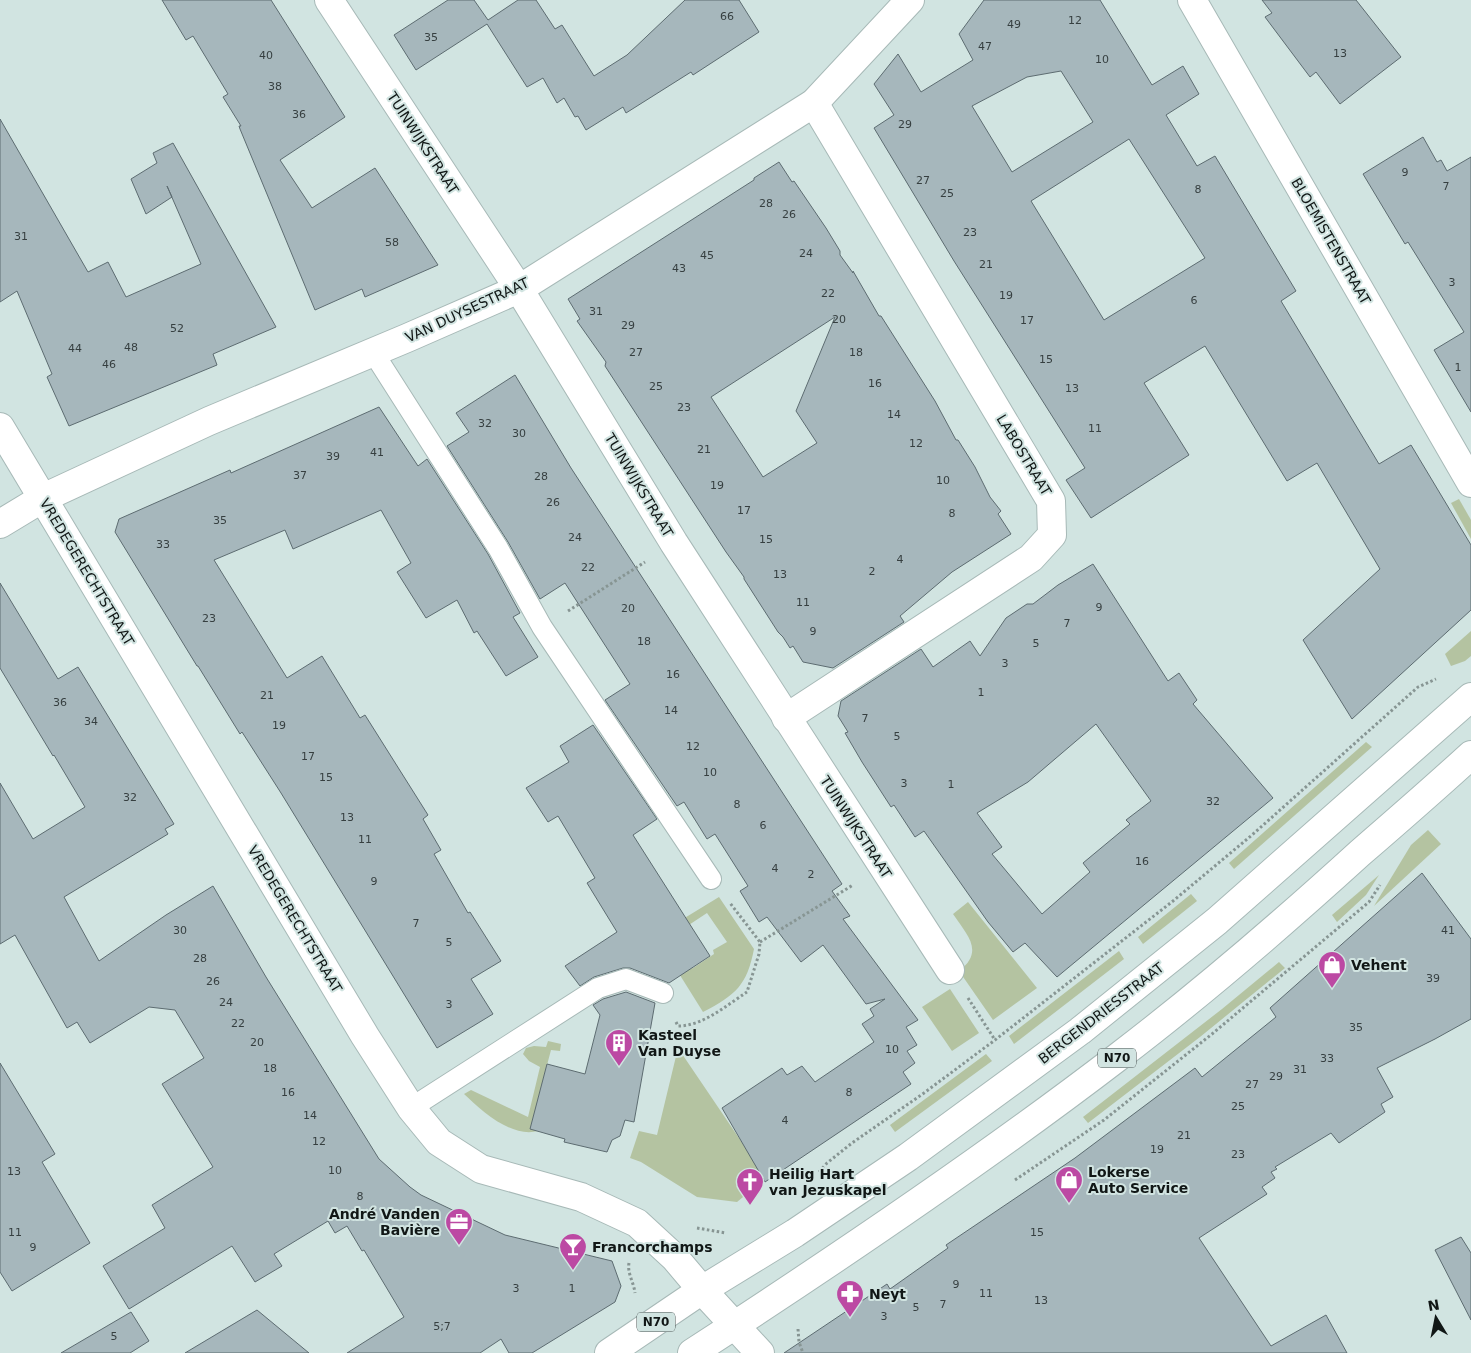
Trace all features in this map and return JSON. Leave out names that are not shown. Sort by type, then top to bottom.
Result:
[{"type":"street","name":"TUINWIJKSTRAAT","points":[[329,0],[519,289],[674,543],[950,970]]},
{"type":"street","name":"VAN DUYSESTRAAT","points":[[0,524],[43,498],[209,421],[519,289],[814,102],[910,0]]},
{"type":"street","name":"BLOEMISTENSTRAAT","points":[[1192,0],[1471,483]]},
{"type":"street","name":"LABOSTRAAT","points":[[786,718],[1030,558],[1052,535],[1051,501],[814,102]]},
{"type":"street","name":"VREDEGERECHTSTRAAT","points":[[0,427],[365,1036],[411,1108],[439,1142],[481,1169],[580,1197],[637,1223],[674,1258],[760,1353]]},
{"type":"street","name":"BERGENDRIESSTRAAT","points":[[702,1290],[795,1233],[908,1157],[1080,1031],[1217,921],[1471,697]]},
{"type":"street","name":"N70","points":[[692,1353],[973,1164],[1118,1057],[1238,960],[1471,755]]},
{"type":"street","name":"N70","points":[[609,1353],[702,1290]]},
{"type":"lane","points":[[373,352],[498,548],[542,628],[711,879]]},
{"type":"lane","points":[[411,1108],[598,988],[626,980],[663,993]]},
{"type":"path","points":[[542,628],[674,543]]},
{"type":"path","points":[[950,970],[995,1040],[1180,895],[1252,835],[1418,687],[1442,676]]},
{"type":"path","points":[[760,942],[882,866]]},
{"type":"path","points":[[663,993],[678,1026],[687,1026],[706,1018],[747,992],[759,954],[760,942],[711,879]]},
{"type":"path","points":[[798,1329],[802,1353]]},
{"type":"green space","points":[[1459,499],[1471,520],[1471,539],[1451,503]]},
{"type":"green space","points":[[1471,631],[1471,656],[1465,661],[1451,666],[1445,654]]},
{"type":"green space","points":[[1366,742],[1372,747],[1234,869],[1229,863]]},
{"type":"green space","points":[[1428,830],[1441,844],[1374,906],[1411,845]]},
{"type":"green space","points":[[1379,875],[1366,895],[1337,922],[1332,915]]},
{"type":"green space","points":[[1191,894],[1197,901],[1143,944],[1138,937]]},
{"type":"green space","points":[[719,897],[754,949],[748,972],[738,988],[724,1000],[703,1012],[678,972],[693,968],[714,954],[713,950],[727,942],[707,913],[660,944],[619,958]]},
{"type":"green space","points":[[968,902],[1037,988],[993,1020],[959,971],[967,964],[972,950],[968,936],[953,914]]},
{"type":"green space","points":[[1119,951],[1124,959],[1014,1044],[1009,1036]]},
{"type":"green space","points":[[1279,962],[1285,968],[1200,1037],[1088,1123],[1083,1117],[1222,1009]]},
{"type":"green space","points":[[950,989],[979,1033],[952,1051],[922,1007]]},
{"type":"green space","points":[[548,1041],[561,1044],[560,1051],[551,1050],[538,1099],[538,1131],[518,1131],[507,1127],[488,1115],[464,1094],[471,1090],[528,1117],[540,1067],[529,1061],[523,1054],[526,1048],[534,1046],[546,1047]]},
{"type":"green space","points":[[678,1048],[766,1178],[737,1202],[697,1197],[641,1162],[630,1158],[639,1131],[657,1135]]},
{"type":"green space","points":[[986,1054],[992,1061],[895,1132],[890,1125]]},
{"type":"building","points":[[162,0],[271,0],[345,117],[280,160],[312,208],[375,168],[438,265],[365,297],[362,289],[315,310],[240,129],[239,126],[241,126],[223,97],[228,94],[193,36],[186,40]]},
{"type":"building","points":[[448,0],[474,0],[488,20],[518,0],[536,0],[555,29],[562,25],[594,76],[627,55],[685,0],[739,0],[759,32],[693,75],[691,72],[626,113],[623,107],[586,130],[578,116],[575,117],[564,98],[557,103],[543,78],[527,87],[487,24],[416,70],[394,35]]},
{"type":"building","points":[[984,0],[1100,0],[1152,85],[1183,66],[1199,94],[1166,115],[1197,166],[1215,156],[1296,291],[1281,301],[1379,464],[1411,445],[1471,545],[1471,610],[1352,719],[1303,640],[1380,569],[1317,463],[1287,481],[1205,346],[1144,383],[1189,455],[1091,518],[1066,480],[1085,468],[954,261],[874,128],[894,115],[874,84],[898,54],[921,92],[973,60],[959,34]],"holes":[[[1061,71],[1093,122],[1012,172],[972,106],[1027,77]],[[1129,139],[1205,258],[1104,320],[1031,201]]]},
{"type":"building","points":[[1262,0],[1356,0],[1401,57],[1340,104],[1316,72],[1310,77],[1265,17],[1272,13]]},
{"type":"building","points":[[0,119],[88,272],[108,262],[126,297],[201,264],[172,197],[146,214],[131,179],[157,163],[153,153],[173,143],[276,327],[213,354],[217,365],[69,426],[47,377],[52,374],[17,291],[0,302]]},
{"type":"building","points":[[1423,137],[1437,162],[1441,160],[1447,171],[1471,157],[1471,412],[1434,350],[1464,332],[1408,242],[1405,244],[1363,174]]},
{"type":"building","points":[[779,162],[792,182],[794,181],[826,228],[840,251],[840,255],[853,273],[853,271],[879,316],[881,316],[935,401],[956,440],[958,440],[975,467],[990,497],[1001,511],[998,514],[1011,534],[952,572],[900,616],[904,622],[833,668],[803,662],[793,646],[790,648],[778,632],[605,366],[606,362],[577,321],[580,319],[568,299],[754,180],[754,178]],"holes":[[[835,317],[796,411],[817,443],[763,477],[711,397]]]},
{"type":"building","points":[[515,375],[571,468],[842,884],[832,891],[850,916],[843,919],[918,1020],[906,1027],[917,1045],[907,1051],[915,1063],[903,1072],[911,1084],[765,1182],[722,1108],[782,1068],[787,1075],[802,1066],[815,1082],[874,1042],[862,1024],[874,1016],[870,1009],[885,999],[866,1004],[823,945],[801,962],[767,917],[759,922],[740,891],[748,886],[715,834],[707,839],[684,802],[677,806],[605,700],[630,684],[565,583],[540,599],[508,542],[447,446],[469,432],[456,413]]},
{"type":"building","points":[[379,407],[418,466],[427,459],[488,554],[520,613],[513,617],[538,657],[506,676],[477,631],[474,633],[457,600],[426,618],[397,572],[411,563],[381,510],[293,549],[285,530],[214,560],[287,678],[322,656],[360,718],[365,715],[428,815],[423,819],[441,850],[434,854],[468,913],[470,912],[501,961],[471,979],[493,1014],[437,1048],[281,793],[242,732],[240,734],[115,532],[119,519],[230,470],[231,473]]},
{"type":"building","points":[[1093,564],[1168,681],[1179,673],[1197,700],[1193,704],[1273,798],[1057,977],[1025,943],[1013,952],[988,922],[924,831],[915,837],[894,805],[891,807],[862,762],[845,733],[848,732],[838,716],[841,701],[921,649],[933,667],[970,641],[980,656],[1006,618],[1027,604],[1033,604],[1058,585]],"holes":[[[1096,724],[1151,801],[1126,820],[1130,824],[1083,863],[1090,872],[1042,914],[992,854],[1002,847],[977,813],[1028,782]]]},
{"type":"building","points":[[0,583],[58,679],[78,667],[174,824],[165,829],[168,834],[64,897],[99,961],[166,915],[213,886],[266,977],[379,1159],[421,1195],[505,1235],[612,1261],[621,1286],[615,1302],[532,1353],[509,1353],[501,1339],[480,1353],[347,1353],[404,1317],[364,1250],[362,1251],[347,1226],[335,1233],[328,1221],[274,1254],[282,1266],[255,1282],[232,1246],[129,1309],[103,1266],[165,1228],[152,1205],[213,1167],[162,1084],[204,1058],[175,1010],[149,1007],[90,1043],[77,1022],[67,1028],[15,935],[0,944],[0,783],[33,839],[85,807],[0,668]]},
{"type":"building","points":[[593,725],[657,819],[633,835],[710,956],[669,983],[630,968],[623,968],[594,977],[580,986],[565,966],[617,932],[587,883],[595,878],[558,816],[548,822],[526,788],[569,762],[560,746]]},
{"type":"building","points":[[1422,873],[1471,939],[1471,1019],[1377,1068],[1393,1097],[1381,1104],[1385,1112],[1339,1143],[1331,1133],[1275,1167],[1277,1169],[1271,1172],[1275,1178],[1262,1187],[1267,1194],[1199,1238],[1271,1346],[1326,1315],[1347,1353],[784,1353],[887,1284],[890,1289],[948,1248],[946,1245],[1075,1158],[1195,1068],[1202,1077],[1276,1017],[1270,1008]]},
{"type":"building","name":"Kasteel Van Duyse","points":[[626,992],[655,1003],[634,1122],[625,1120],[620,1136],[612,1140],[607,1152],[564,1142],[565,1139],[530,1129],[547,1064],[585,1074],[600,1015],[593,1005],[603,999]]},
{"type":"building","points":[[0,1063],[55,1154],[42,1162],[90,1243],[12,1291],[0,1272]]},
{"type":"building","points":[[1461,1237],[1471,1253],[1471,1320],[1435,1250]]},
{"type":"building","points":[[257,1310],[309,1353],[185,1353]]},
{"type":"building","points":[[131,1312],[149,1341],[130,1353],[61,1353]]},
{"type":"place","name":"Vehent","points":[[1332,989]]},
{"type":"place","name":"Kasteel Van Duyse","points":[[619,1067]]},
{"type":"place","name":"Lokerse Auto Service","points":[[1069,1204]]},
{"type":"place","name":"Heilig Hart van Jezuskapel","points":[[750,1206]]},
{"type":"place","name":"André Vanden Bavière","points":[[459,1246]]},
{"type":"place","name":"Francorchamps","points":[[573,1271]]},
{"type":"place","name":"Neyt","points":[[850,1318]]}]
